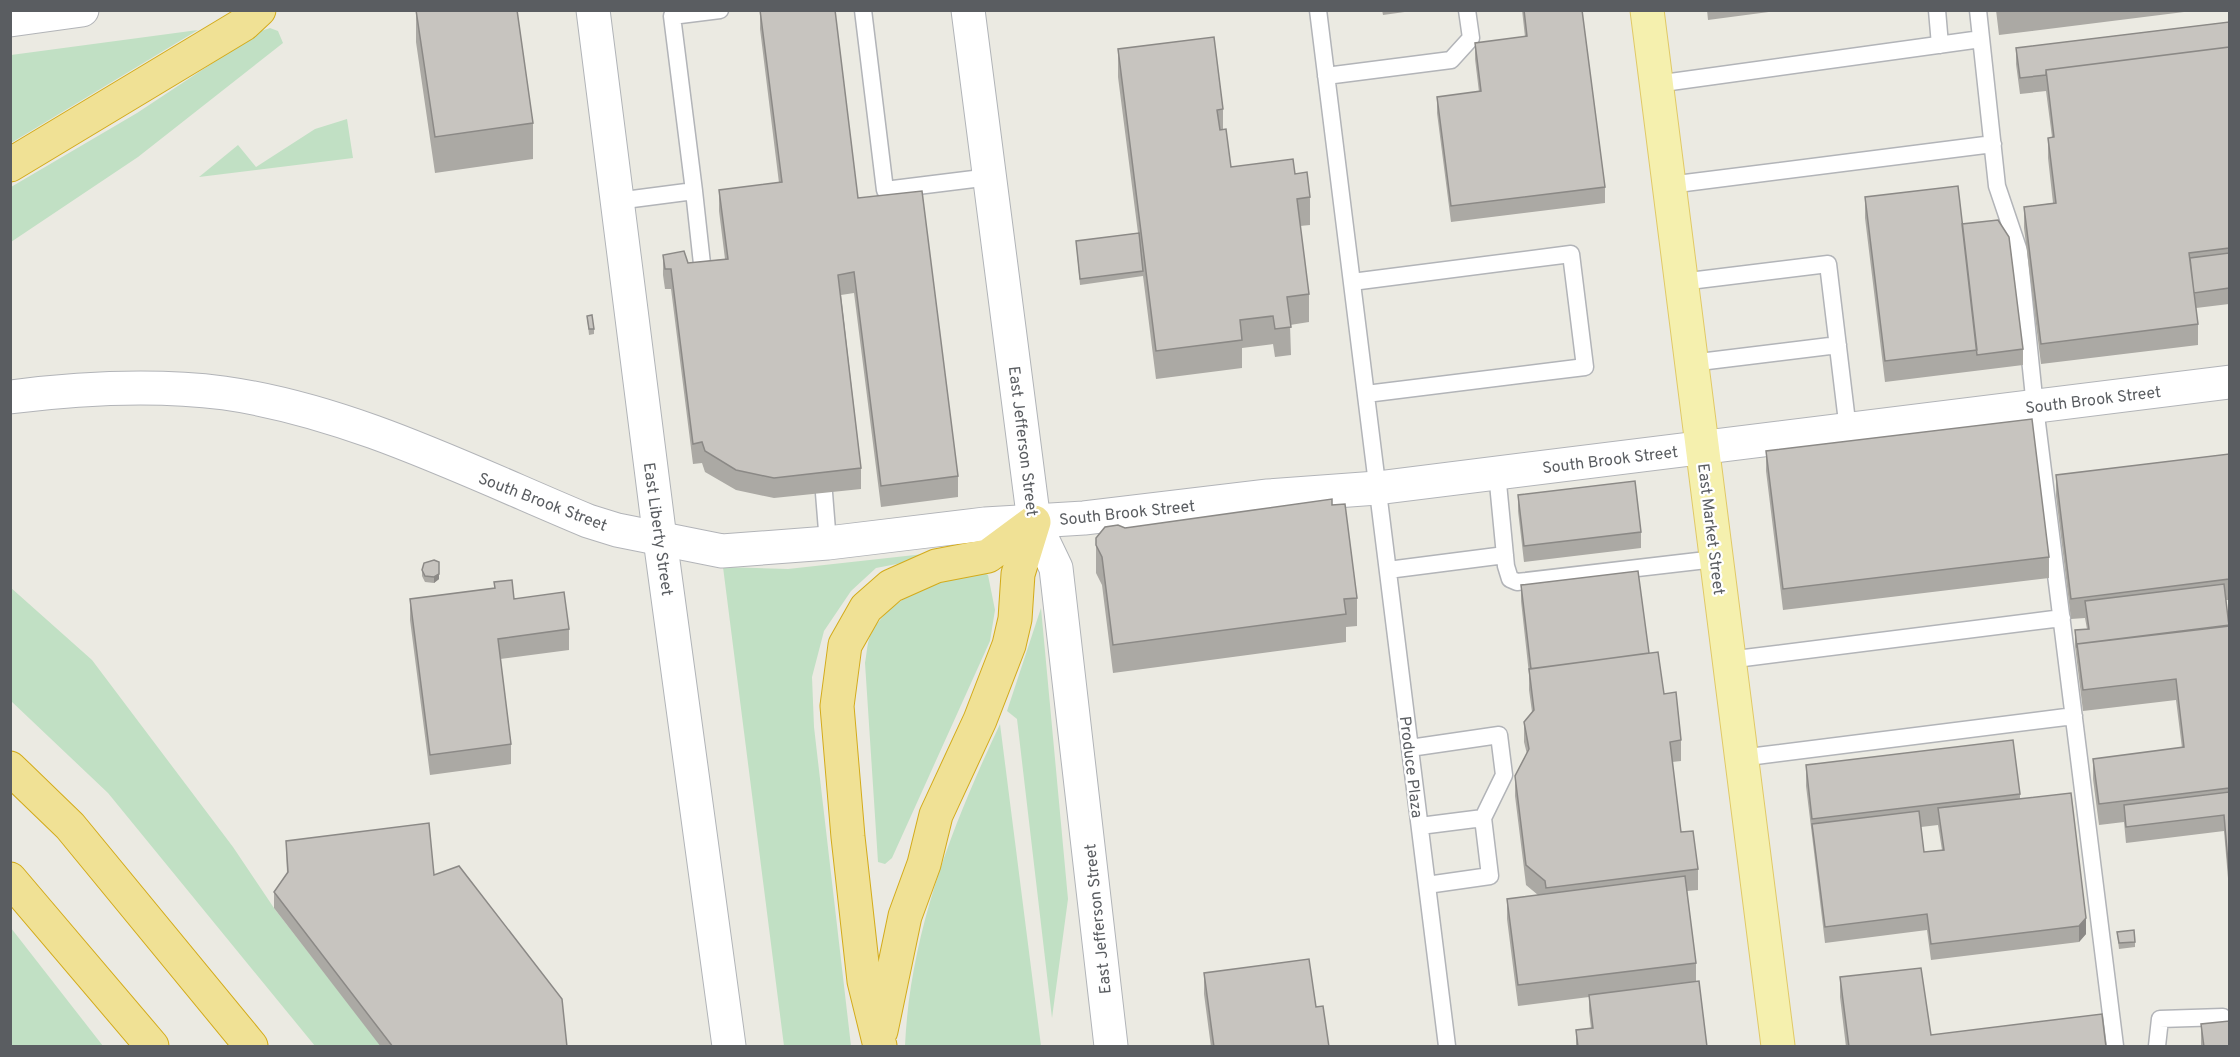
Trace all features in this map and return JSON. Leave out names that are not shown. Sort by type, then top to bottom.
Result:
[{"type":"highway","points":[[10,165],[244,24],[259,10]]},
{"type":"highway","points":[[880,1043],[864,981],[848,837],[837,706],[845,645],[866,608],[891,586],[936,566],[988,556],[1034,522]]},
{"type":"highway","points":[[880,1043],[905,916],[924,864],[936,815],[980,720],[1010,645],[1015,619],[1018,574],[1034,522]]},
{"type":"highway","points":[[10,768],[70,825],[251,1047]]},
{"type":"highway","points":[[10,879],[152,1047]]},
{"type":"main road","name":"East Market Street","points":[[1647,10],[1778,1047]]},
{"type":"street","points":[[19,16],[82,10]]},
{"type":"street","name":"East Liberty Street","points":[[593,10],[660,539],[729,1047]]},
{"type":"street","name":"East Jefferson Street","points":[[968,10],[1034,522],[1056,568],[1111,1047]]},
{"type":"street","name":"South Brook Street","points":[[10,397],[139,387],[224,393],[307,411],[378,434],[588,521],[660,539],[722,551],[828,543],[985,524],[1034,522],[1268,496],[1377,488],[2229,382]]},
{"type":"lane","points":[[704,282],[672,16],[720,10]]},
{"type":"lane","points":[[863,10],[886,207]]},
{"type":"lane","name":"Produce Plaza","points":[[1318,10],[1447,1047]]},
{"type":"lane","points":[[1326,76],[1451,60],[1471,38],[1467,10]]},
{"type":"lane","points":[[1937,10],[1940,45]]},
{"type":"lane","points":[[1978,10],[1997,186],[2019,251],[2035,407],[2115,1047]]},
{"type":"lane","points":[[1656,84],[1982,39]]},
{"type":"lane","points":[[1669,185],[1993,144]]},
{"type":"lane","points":[[885,190],[990,177]]},
{"type":"lane","points":[[617,201],[694,191]]},
{"type":"lane","points":[[1352,282],[1571,254],[1585,367],[1366,394]]},
{"type":"lane","points":[[1681,282],[1828,264],[1848,430]]},
{"type":"lane","points":[[1691,363],[1838,345]]},
{"type":"lane","points":[[1497,473],[1509,579],[1517,582],[1715,559]]},
{"type":"lane","points":[[824,493],[828,543]]},
{"type":"lane","points":[[1388,570],[1505,555]]},
{"type":"lane","points":[[1728,660],[2061,618]]},
{"type":"lane","points":[[1740,758],[2074,716]]},
{"type":"lane","points":[[1410,748],[1499,735],[1504,775],[1483,818],[1490,876],[1427,885]]},
{"type":"lane","points":[[1420,826],[1483,818]]},
{"type":"lane","points":[[2157,1047],[2160,1019],[2223,1017]]},
{"type":"green space","points":[[270,28],[278,31],[283,43],[138,157],[11,242],[11,187],[137,113],[261,31]]},
{"type":"green space","points":[[198,30],[11,143],[11,55]]},
{"type":"green space","points":[[347,119],[353,158],[199,177],[238,145],[256,167],[315,129]]},
{"type":"green space","points":[[924,554],[923,559],[876,568],[851,591],[824,631],[812,677],[814,727],[851,1046],[784,1046],[723,567],[788,569]]},
{"type":"green space","points":[[977,569],[988,575],[995,610],[990,641],[892,858],[885,864],[878,862],[865,663],[869,639],[881,619],[904,599],[918,591]]},
{"type":"green space","points":[[10,587],[92,660],[233,847],[274,908],[381,1046],[315,1046],[108,793],[11,701]]},
{"type":"green space","points":[[1041,608],[1068,899],[1052,1018],[1017,719],[1007,711]]},
{"type":"green space","points":[[1000,724],[1041,1046],[905,1046],[915,962],[936,881],[966,801]]},
{"type":"green space","points":[[11,928],[103,1046],[11,1046]]},
{"type":"building","points":[[416,10],[517,10],[533,123],[435,137]]},
{"type":"building","points":[[760,10],[835,10],[858,198],[922,191],[958,476],[881,486],[854,272],[838,275],[861,468],[774,478],[736,470],[705,451],[702,442],[693,444],[671,269],[665,269],[663,255],[684,251],[688,263],[728,259],[719,190],[782,182]]},
{"type":"building","points":[[1524,10],[1582,10],[1605,187],[1451,206],[1437,97],[1481,91],[1475,43],[1527,36]]},
{"type":"building","points":[[2229,22],[2229,47],[2046,70],[2046,75],[2020,78],[2016,48]]},
{"type":"building","points":[[1214,37],[1223,109],[1217,110],[1220,130],[1226,129],[1231,167],[1293,159],[1295,174],[1307,172],[1310,197],[1297,199],[1309,294],[1287,297],[1291,327],[1275,329],[1273,316],[1240,320],[1242,340],[1156,351],[1118,49]]},
{"type":"building","points":[[2229,47],[2229,248],[2189,253],[2198,324],[2041,344],[2024,207],[2056,203],[2048,138],[2054,137],[2046,70]]},
{"type":"building","points":[[1958,186],[1977,350],[1885,361],[1865,197]]},
{"type":"building","points":[[1998,220],[2009,237],[2023,349],[1977,355],[1962,224]]},
{"type":"building","points":[[1139,233],[1143,271],[1080,279],[1076,241]]},
{"type":"building","points":[[2229,253],[2229,288],[2194,293],[2190,258]]},
{"type":"building","points":[[592,315],[594,329],[589,329],[587,316]]},
{"type":"building","points":[[2032,419],[2049,557],[1783,589],[1766,451]]},
{"type":"building","points":[[2229,454],[2229,579],[2071,599],[2056,475]]},
{"type":"building","points":[[1635,481],[1641,532],[1524,546],[1518,495]]},
{"type":"building","points":[[1332,499],[1332,505],[1345,504],[1357,598],[1344,599],[1346,614],[1113,645],[1102,557],[1096,545],[1096,538],[1105,527],[1118,525],[1125,528]]},
{"type":"building","points":[[434,560],[439,562],[439,574],[434,577],[425,576],[422,570],[424,563]]},
{"type":"building","points":[[1638,571],[1649,653],[1531,669],[1521,585]]},
{"type":"building","points":[[512,580],[514,599],[564,592],[569,629],[498,639],[511,744],[430,755],[410,599],[495,588],[494,582]]},
{"type":"building","points":[[2224,584],[2229,626],[2077,644],[2077,648],[2075,630],[2089,629],[2085,601]]},
{"type":"building","points":[[2229,625],[2229,788],[2099,804],[2093,759],[2184,747],[2176,679],[2083,690],[2077,644]]},
{"type":"building","points":[[1658,652],[1664,694],[1676,692],[1681,740],[1670,742],[1681,832],[1693,831],[1698,869],[1546,888],[1545,881],[1526,865],[1515,776],[1529,749],[1524,722],[1534,710],[1529,669]]},
{"type":"building","points":[[2013,740],[2020,794],[1812,819],[1806,765]]},
{"type":"building","points":[[2229,792],[2229,874],[2224,815],[2126,827],[2124,805]]},
{"type":"building","points":[[2071,793],[2086,918],[2079,926],[1931,944],[1927,914],[1825,927],[1812,824],[1919,811],[1924,852],[1944,850],[1938,808]]},
{"type":"building","points":[[429,823],[434,875],[459,866],[562,999],[567,1047],[393,1047],[274,892],[288,872],[286,841]]},
{"type":"building","points":[[1685,876],[1696,963],[1518,985],[1507,899]]},
{"type":"building","points":[[2134,930],[2135,942],[2119,943],[2117,932]]},
{"type":"building","points":[[1309,959],[1316,1007],[1323,1006],[1329,1047],[1214,1047],[1204,973]]},
{"type":"building","points":[[1921,968],[1931,1035],[2102,1014],[2106,1047],[1849,1047],[1840,977]]},
{"type":"building","points":[[1699,981],[1707,1047],[1578,1047],[1576,1030],[1593,1028],[1589,995]]},
{"type":"building","points":[[2229,1021],[2229,1047],[2204,1047],[2201,1024]]}]
